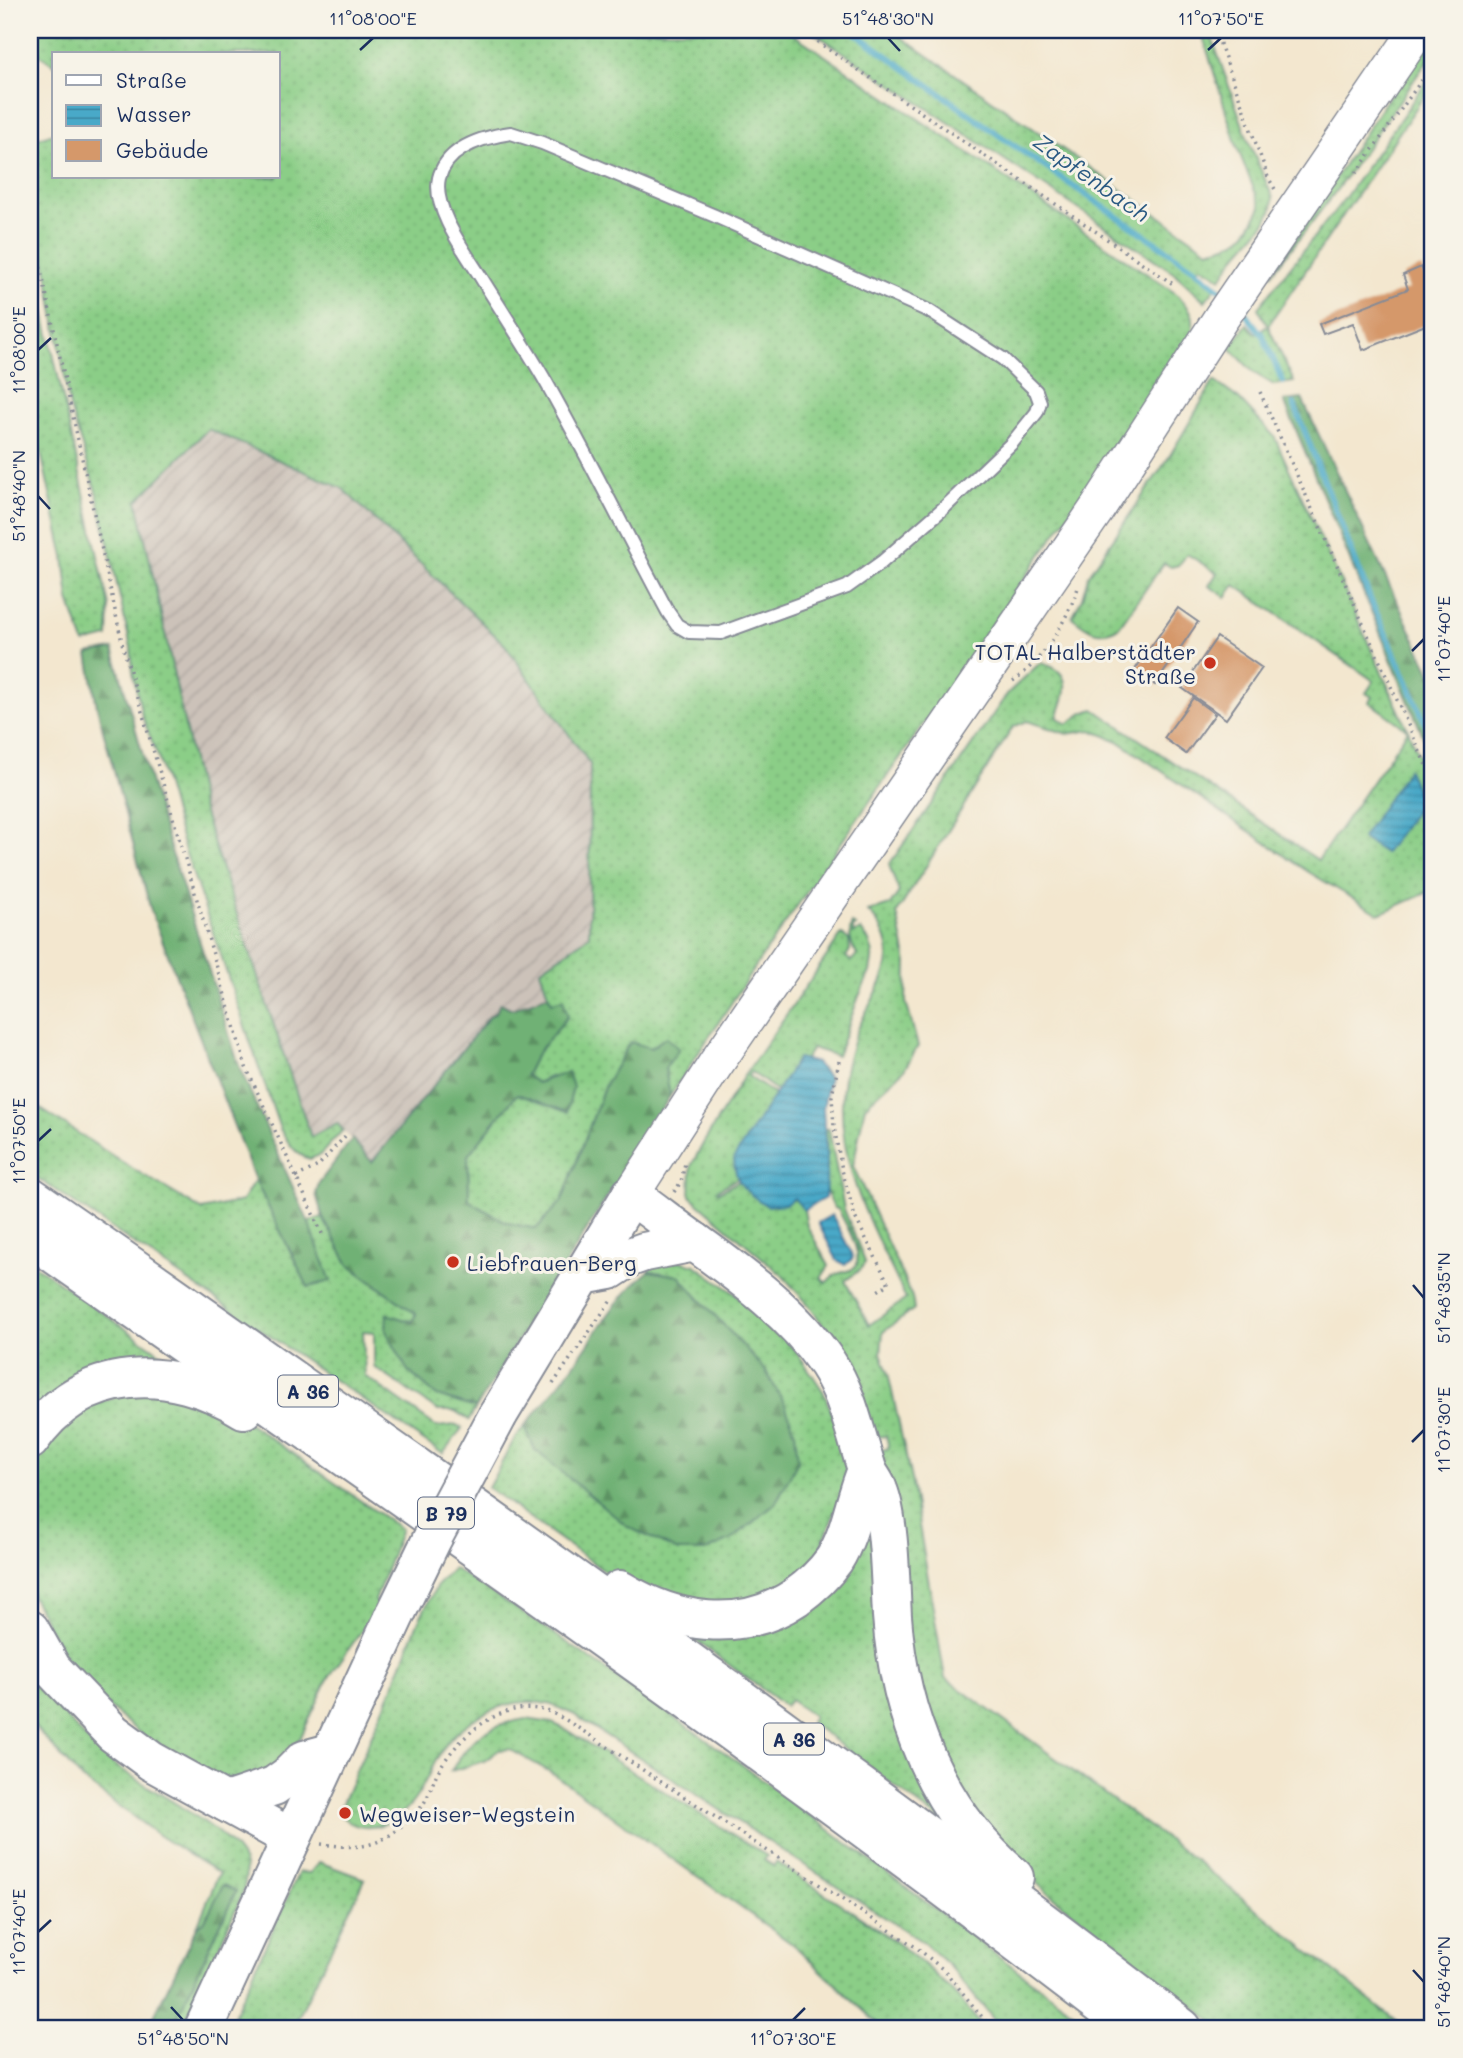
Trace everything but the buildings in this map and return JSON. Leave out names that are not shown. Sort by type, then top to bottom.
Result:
[{"type":"main road","points":[[582,1275],[645,1205],[715,1065],[1127,464],[1221,318],[1418,30]]},
{"type":"main road","name":"A 36","points":[[30,1196],[530,1548],[874,1797],[1182,2028]]},
{"type":"main road","points":[[645,1205],[764,1294],[813,1344],[842,1390],[853,1418],[867,1470],[878,1489],[894,1638],[903,1694],[923,1752],[954,1809],[975,1838],[1003,1868],[1046,1904],[1056,1933]]},
{"type":"main road","name":"A 36","points":[[30,1237],[782,1767],[1129,2028]]},
{"type":"main road","points":[[582,1275],[610,1270],[644,1251],[695,1242]]},
{"type":"main road","name":"B 79","points":[[204,2028],[432,1539],[498,1415],[582,1275]]},
{"type":"main road","points":[[30,1440],[43,1421],[70,1399],[104,1384],[128,1379],[153,1377],[194,1385],[232,1402],[268,1425],[289,1417]]},
{"type":"main road","points":[[530,1548],[554,1546],[613,1586],[669,1614],[715,1622],[754,1616],[770,1611],[797,1596],[822,1575],[833,1561],[852,1522],[859,1488],[867,1470]]},
{"type":"main road","points":[[30,1630],[52,1669],[113,1733],[151,1761],[291,1838]]},
{"type":"main road","points":[[226,1802],[274,1786],[304,1760],[330,1753]]},
{"type":"lane","points":[[511,133],[542,143],[929,311],[1003,359],[1036,391],[1040,402],[1037,412],[1012,443],[910,538],[848,587],[720,633],[689,632],[677,625],[667,612],[546,382],[453,233],[439,202],[439,178],[450,159],[466,145],[486,136],[511,133]]},
{"type":"path","points":[[800,30],[1173,284]]},
{"type":"path","points":[[1215,30],[1268,177],[1292,214]]},
{"type":"path","points":[[30,219],[122,647],[246,1067],[324,1238]]},
{"type":"path","points":[[1260,392],[1433,781]]},
{"type":"path","points":[[1013,681],[1034,663],[1069,614],[1080,582]]},
{"type":"path","points":[[839,1061],[832,1096],[834,1127],[842,1170],[855,1217],[889,1284],[874,1293]]},
{"type":"path","points":[[296,1177],[318,1166],[347,1134]]},
{"type":"path","points":[[645,1205],[681,1182],[685,1162]]},
{"type":"path","points":[[549,1388],[615,1295]]},
{"type":"path","points":[[291,1838],[352,1847],[376,1843],[400,1828],[424,1804],[439,1769],[457,1744],[475,1727],[501,1713],[525,1709],[545,1711],[589,1734],[917,1948],[945,1971],[991,2028]]},
{"type":"shaded area","points":[[208,429],[342,488],[505,645],[590,764],[589,936],[540,970],[548,995],[512,1010],[500,1003],[497,1011],[488,1018],[371,1163],[337,1123],[311,1138],[202,807],[137,501]]},
{"type":"green space","points":[[30,30],[787,30],[1178,295],[1192,315],[1190,340],[759,961],[670,1096],[665,1068],[679,1049],[605,1085],[562,1201],[536,1229],[508,1223],[469,1201],[468,1155],[517,1093],[567,1112],[551,1076],[537,1083],[525,1075],[536,1055],[568,1016],[551,1003],[540,970],[589,936],[590,764],[505,645],[342,488],[208,429],[137,501],[202,807],[216,851],[311,1137],[337,1123],[343,1130],[320,1155],[310,1159],[300,1154],[280,1129],[183,845],[158,757],[142,716],[131,648],[98,498],[70,408],[45,260],[30,197],[30,141],[52,134],[52,178],[280,178],[280,52],[52,52],[52,64],[30,48]]},
{"type":"green space","points":[[810,30],[891,30],[1208,250],[1228,245],[1241,237],[1261,207],[1237,147],[1201,30],[1209,30],[1248,140],[1273,198],[1272,209],[1266,222],[1221,278],[1201,266],[1195,272],[1216,287],[1205,301],[1173,272]]},
{"type":"green space","points":[[1433,30],[1433,53],[1336,191],[1271,275]]},
{"type":"green space","points":[[1433,72],[1433,83],[1268,326],[1258,308],[1344,199]]},
{"type":"green space","points":[[30,249],[109,606],[108,637],[84,643],[69,600],[64,557],[30,403]]},
{"type":"green space","points":[[1247,324],[1255,333],[1268,326],[1294,382],[1274,385],[1254,373],[1230,348]]},
{"type":"green space","points":[[1214,381],[1239,399],[1274,436],[1408,730],[1369,702],[1372,697],[1366,693],[1374,681],[1235,585],[1226,597],[1209,586],[1217,573],[1187,554],[1179,565],[1171,567],[1164,563],[1119,627],[1106,632],[1094,631],[1072,617],[1082,598],[1088,576],[1169,457]]},
{"type":"green space","points":[[1302,399],[1433,678],[1433,760],[1284,401]]},
{"type":"green space","points":[[113,649],[161,819],[240,1069],[308,1221],[331,1281],[308,1287],[255,1180],[151,911],[97,707],[88,654]]},
{"type":"green space","points":[[1040,663],[1051,666],[1063,677],[1065,691],[1057,717],[1067,724],[1094,709],[1318,860],[1408,730],[1433,791],[1433,890],[1379,914],[1307,871],[1118,741],[1091,730],[1067,734],[1027,721],[1013,727],[897,913],[907,963],[906,1002],[918,1046],[904,1070],[865,1106],[853,1166],[912,1297],[914,1309],[883,1332],[881,1353],[888,1373],[912,1484],[945,1678],[1191,1857],[1405,2028],[1221,2028],[1048,1893],[1018,1866],[960,1798],[909,1666],[880,1451],[889,1448],[886,1436],[874,1437],[836,1344],[809,1305],[782,1275],[690,1196],[691,1166],[744,1076],[842,934],[849,940],[850,950],[846,957],[851,961],[857,955],[850,936],[852,924],[856,926],[853,928],[853,934],[861,930],[873,953],[870,972],[837,1056],[812,1048],[800,1068],[822,1069],[829,1078],[818,1130],[827,1166],[826,1129],[829,1129],[844,1209],[865,1262],[862,1268],[845,1281],[869,1325],[906,1299],[868,1219],[849,1165],[844,1137],[842,1108],[847,1061],[855,1036],[885,973],[888,958],[887,943],[881,928],[868,912],[890,905],[899,892],[889,865],[1008,693]],"holes":[[[751,1072],[780,1093],[857,1251],[855,1266],[835,1275],[826,1283],[821,1278],[829,1266],[807,1226],[804,1210],[794,1190],[761,1169],[719,1192],[717,1190],[743,1175],[777,1096],[748,1076]]]},
{"type":"green space","points":[[548,995],[552,1002],[563,999],[568,1016],[536,1055],[526,1075],[537,1083],[568,1072],[573,1087],[567,1112],[517,1094],[468,1155],[469,1201],[508,1223],[536,1229],[562,1201],[605,1085],[630,1042],[651,1048],[666,1037],[679,1049],[665,1068],[670,1096],[476,1408],[437,1396],[408,1371],[386,1331],[387,1314],[412,1322],[416,1314],[349,1265],[323,1218],[316,1194],[319,1183],[352,1139],[372,1162],[488,1018],[497,1011],[500,1003],[512,1009]]},
{"type":"green space","points":[[30,1102],[202,1210],[242,1201],[255,1180],[309,1287],[330,1281],[308,1221],[323,1218],[349,1265],[416,1314],[412,1322],[387,1315],[437,1396],[476,1408],[469,1420],[455,1411],[438,1411],[374,1367],[374,1332],[363,1331],[365,1376],[437,1427],[456,1425],[462,1428],[443,1454],[30,1173]]},
{"type":"green space","points":[[677,1260],[695,1265],[758,1310],[797,1352],[823,1391],[842,1438],[848,1477],[812,1572],[741,1611],[645,1594],[604,1571],[488,1488],[515,1438],[525,1426],[535,1450],[706,1551],[731,1540],[775,1504],[679,1276],[649,1271],[652,1261]]},
{"type":"green space","points":[[30,1262],[180,1367],[30,1420]]},
{"type":"green space","points":[[649,1271],[679,1276],[766,1371],[785,1405],[795,1432],[798,1461],[775,1504],[731,1540],[706,1551],[678,1551],[628,1527],[535,1450],[525,1426],[573,1366],[616,1304]]},
{"type":"green space","points":[[159,1387],[250,1424],[401,1529],[375,1601],[380,1605],[329,1677],[290,1760],[243,1781],[223,1777],[156,1747],[103,1702],[67,1660],[31,1595],[30,1459],[48,1430],[76,1407]]},
{"type":"green space","points":[[866,1503],[951,1829],[810,1722],[813,1716],[790,1700],[785,1706],[687,1634],[762,1626]]},
{"type":"green space","points":[[453,1568],[549,1630],[741,1764],[1095,2028],[1001,2028],[949,1966],[924,1943],[573,1714],[548,1704],[533,1702],[502,1706],[474,1719],[450,1740],[415,1799],[398,1816],[378,1826],[367,1827],[347,1821],[338,1812],[419,1620],[437,1585]]},
{"type":"green space","points":[[30,1664],[66,1717],[87,1741],[125,1772],[187,1810],[225,1838],[245,1866],[243,1893],[182,2028],[172,2028],[236,1891],[223,1886],[204,1922],[197,1927],[219,1873],[161,1837],[83,1780],[30,1722]]},
{"type":"green space","points":[[526,1719],[552,1723],[563,1728],[767,1856],[764,1860],[774,1866],[776,1862],[860,1917],[914,1956],[939,1978],[983,2028],[882,2028],[795,1946],[552,1773],[509,1749],[499,1750],[484,1761],[451,1771],[466,1749],[481,1735],[500,1725]]},
{"type":"green space","points":[[319,1862],[365,1879],[293,2028],[228,2028],[299,1872],[310,1873]]},
{"type":"green space","points":[[223,1885],[236,1891],[172,2028],[148,2028],[197,1927],[204,1922]]},
{"type":"water","points":[[1408,769],[1421,803],[1385,853],[1362,838]]},
{"type":"water","points":[[798,1058],[816,1063],[829,1078],[823,1108],[827,1167],[825,1198],[804,1210],[794,1198],[786,1204],[767,1206],[753,1197],[736,1175],[734,1158]]},
{"type":"water","points":[[832,1215],[853,1256],[845,1265],[837,1260],[818,1223]]},
{"type":"waterway","name":"Zapfenbach","points":[[851,30],[1224,292]]},
{"type":"waterway","name":"Zapfenbach","points":[[1242,309],[1263,336],[1283,382]]},
{"type":"waterway","name":"Zapfenbach","points":[[1294,404],[1371,601],[1433,740]]},
{"type":"place","name":"TOTAL Halberstädter Straße","points":[[1210,663]]},
{"type":"place","name":"Liebfrauen-Berg","points":[[453,1262]]},
{"type":"place","name":"Wegweiser-Wegstein","points":[[345,1813]]}]
